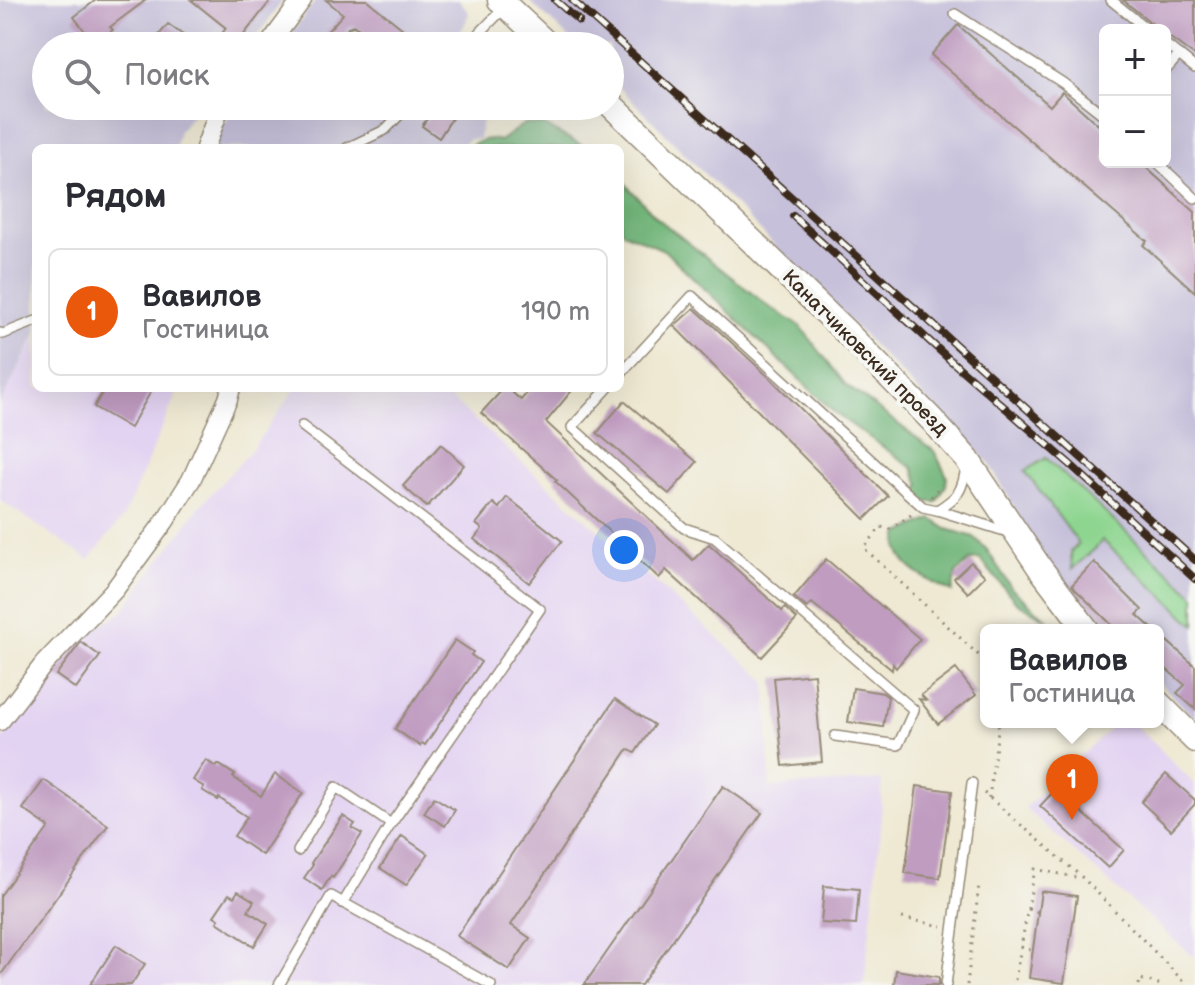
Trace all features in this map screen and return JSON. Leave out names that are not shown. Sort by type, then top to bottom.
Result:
[{"type":"street","points":[[278,32],[302,0]]},
{"type":"street","points":[[503,3],[534,32]]},
{"type":"street","name":"Канатчиковский проезд","points":[[624,118],[845,331],[933,421],[967,459],[1040,568],[1082,624]]},
{"type":"street","points":[[206,144],[215,120]]},
{"type":"street","points":[[0,721],[44,664],[115,589],[165,521],[191,480],[230,392]]},
{"type":"street","points":[[1164,709],[1195,740]]},
{"type":"lane","points":[[1111,0],[1141,24]]},
{"type":"lane","points":[[479,32],[503,3]]},
{"type":"lane","points":[[955,14],[1063,83],[1099,111]]},
{"type":"lane","points":[[1171,49],[1195,68]]},
{"type":"lane","points":[[1171,64],[1179,55]]},
{"type":"lane","points":[[355,144],[385,130],[395,120]]},
{"type":"lane","points":[[1163,168],[1195,198]]},
{"type":"lane","points":[[624,370],[692,296],[923,507],[1018,535]]},
{"type":"lane","points":[[0,333],[32,323]]},
{"type":"lane","points":[[604,392],[572,427],[684,528],[715,538],[914,710],[898,745],[835,736]]},
{"type":"lane","points":[[302,426],[540,609],[391,824],[343,903]]},
{"type":"lane","points":[[937,510],[954,499],[964,485],[967,459]]},
{"type":"lane","points":[[946,985],[972,783]]},
{"type":"lane","points":[[298,851],[336,787],[391,824]]},
{"type":"lane","points":[[279,985],[331,896],[491,985]]},
{"type":"path","points":[[923,507],[890,529],[881,527],[864,548],[980,656]]},
{"type":"path","points":[[989,798],[998,728]]},
{"type":"path","points":[[972,783],[1084,879],[1187,985]]},
{"type":"path","points":[[1015,980],[1035,869],[1084,879]]},
{"type":"path","points":[[967,985],[979,885]]},
{"type":"path","points":[[1028,909],[1038,912]]},
{"type":"path","points":[[902,918],[953,928]]},
{"type":"path","points":[[1021,947],[1033,951]]},
{"type":"path","points":[[1139,985],[1140,979],[1162,985]]},
{"type":"shaded area","points":[[0,0],[283,0],[260,32],[32,32],[32,120],[188,120],[179,131],[176,144],[32,144],[32,341],[0,404]]},
{"type":"shaded area","points":[[316,0],[459,0],[469,13],[460,32],[292,32]]},
{"type":"shaded area","points":[[528,0],[1195,0],[1195,719],[1164,687],[1164,624],[1103,624],[1049,569],[989,463],[624,92],[624,32],[563,32]]},
{"type":"shaded area","points":[[227,120],[482,120],[479,139],[468,139],[464,144],[215,144]]},
{"type":"shaded area","points":[[32,341],[32,392],[177,392],[124,516],[89,560],[0,500],[0,404]]},
{"type":"shaded area","points":[[293,392],[443,392],[766,681],[770,787],[882,780],[881,826],[864,985],[0,985],[0,742],[80,636],[121,613],[200,506],[249,453]]},
{"type":"shaded area","points":[[1111,728],[1138,728],[1195,785],[1195,958],[1025,808]]},
{"type":"green space","points":[[525,123],[543,125],[579,144],[474,144],[491,139],[500,141]]},
{"type":"green space","points":[[624,182],[657,218],[768,306],[800,326],[846,385],[934,451],[947,476],[937,502],[918,502],[915,493],[920,485],[913,468],[836,414],[664,250],[624,232]]},
{"type":"green space","points":[[1046,458],[1195,596],[1195,625],[1102,540],[1072,569],[1071,551],[1079,544],[1025,471]]},
{"type":"green space","points":[[932,519],[947,529],[974,537],[987,550],[1012,589],[1048,620],[1016,602],[980,559],[971,560],[956,573],[952,592],[913,570],[900,554],[900,533]]},
{"type":"building","points":[[96,0],[146,0],[110,27],[113,30],[110,32],[86,32],[74,17]]},
{"type":"building","points":[[191,0],[271,0],[246,32],[223,32],[226,28]]},
{"type":"building","points":[[326,0],[367,0],[407,32],[364,32],[353,25],[347,32],[327,32],[343,14]]},
{"type":"building","points":[[1123,0],[1195,0],[1195,56],[1171,38],[1171,24],[1153,24]]},
{"type":"building","points":[[168,24],[179,32],[161,32]]},
{"type":"building","points":[[958,25],[1050,106],[1062,92],[1099,126],[1099,168],[1147,168],[1195,212],[1195,292],[1143,245],[1147,241],[931,55]]},
{"type":"building","points":[[426,120],[451,120],[439,138],[422,126]]},
{"type":"building","points":[[694,308],[771,379],[888,496],[865,519],[674,326]]},
{"type":"building","points":[[103,392],[151,392],[130,428],[94,407]]},
{"type":"building","points":[[500,392],[512,392],[521,400],[528,392],[571,392],[546,422],[693,560],[709,544],[782,611],[785,608],[797,619],[762,657],[666,570],[659,578],[557,480],[481,413]]},
{"type":"building","points":[[624,401],[697,462],[669,494],[597,433]]},
{"type":"building","points":[[441,444],[464,465],[427,507],[403,486]]},
{"type":"building","points":[[507,497],[562,541],[529,583],[474,539],[482,529],[476,524],[493,503],[499,508]]},
{"type":"building","points":[[826,559],[920,639],[896,668],[893,664],[892,670],[812,603],[807,608],[794,597]]},
{"type":"building","points":[[971,562],[985,576],[968,593],[954,578]]},
{"type":"building","points":[[1094,562],[1142,610],[1137,615],[1147,624],[1111,624],[1072,585]]},
{"type":"building","points":[[1164,638],[1195,666],[1195,709],[1177,693],[1185,685],[1164,667]]},
{"type":"building","points":[[455,640],[473,652],[471,655],[481,662],[425,745],[422,743],[420,746],[395,729]]},
{"type":"building","points":[[81,642],[100,656],[76,689],[56,675]]},
{"type":"building","points":[[956,669],[976,695],[938,724],[919,699],[926,700],[921,695]]},
{"type":"building","points":[[814,674],[822,762],[783,766],[774,678]]},
{"type":"building","points":[[853,688],[883,693],[888,697],[883,727],[848,722]]},
{"type":"building","points":[[615,699],[654,725],[635,753],[628,749],[511,925],[530,938],[509,970],[457,936]]},
{"type":"building","points":[[206,760],[235,775],[233,777],[261,796],[275,774],[303,793],[262,855],[234,836],[247,817],[202,790],[204,787],[193,780]]},
{"type":"building","points":[[1166,774],[1195,800],[1195,804],[1171,830],[1141,802]]},
{"type":"building","points":[[44,780],[108,825],[0,976],[0,896],[49,827],[23,809]]},
{"type":"building","points":[[723,786],[762,813],[641,985],[584,985]]},
{"type":"building","points":[[917,786],[952,791],[940,878],[905,873]]},
{"type":"building","points":[[1056,789],[1124,850],[1108,868],[1040,806]]},
{"type":"building","points":[[434,797],[455,810],[445,826],[424,813]]},
{"type":"building","points":[[343,816],[355,824],[352,828],[362,834],[322,890],[304,878]]},
{"type":"building","points":[[402,836],[428,854],[406,885],[380,868]]},
{"type":"building","points":[[824,886],[859,889],[856,925],[821,923]]},
{"type":"building","points":[[238,891],[254,901],[248,911],[268,924],[254,946],[217,922],[219,919],[214,916],[229,894],[234,897]]},
{"type":"building","points":[[1041,891],[1077,896],[1064,983],[1029,978]]},
{"type":"building","points":[[116,945],[145,964],[131,985],[90,985]]},
{"type":"building","points":[[896,970],[939,977],[939,985],[894,985]]},
{"type":"railway","points":[[555,0],[579,21]]},
{"type":"railway","points":[[572,0],[608,32]]},
{"type":"railway","points":[[624,47],[1195,560]]},
{"type":"railway","points":[[793,216],[1195,579]]},
{"type":"place","name":"Вавилов","points":[[1072,820]]}]
